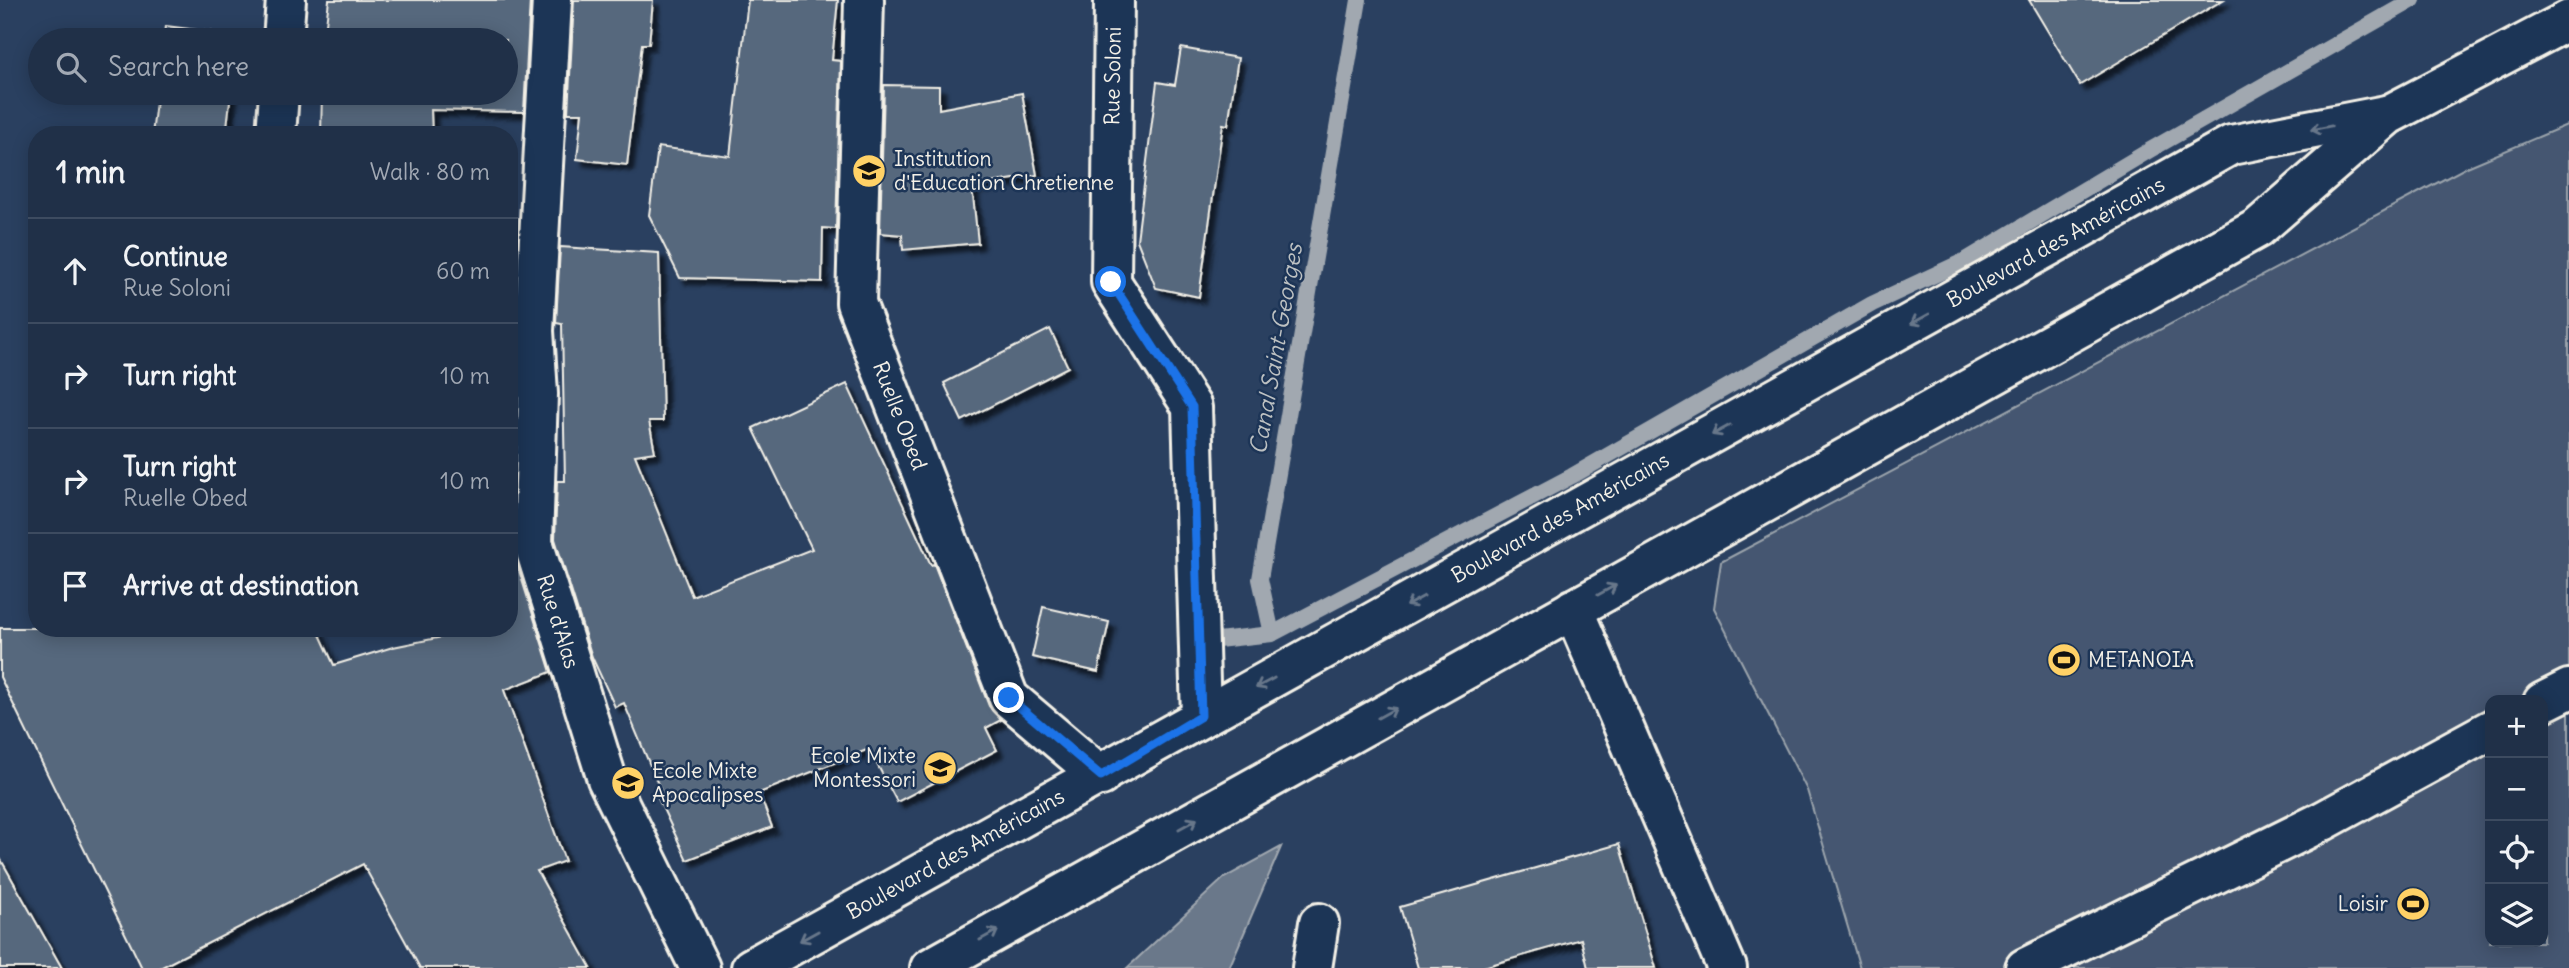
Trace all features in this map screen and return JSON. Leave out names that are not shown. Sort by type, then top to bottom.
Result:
[{"type":"main road","points":[[284,28],[286,0]]},
{"type":"main road","name":"Rue d'Alas","points":[[552,0],[534,331],[523,394],[521,542],[607,779],[700,968]]},
{"type":"main road","name":"Ruelle Obed","points":[[864,0],[856,303],[1009,698],[1101,776]]},
{"type":"main road","name":"Rue Soloni","points":[[1114,0],[1111,282],[1192,407],[1201,716]]},
{"type":"main road","name":"Boulevard des Américains","points":[[930,968],[2259,228],[2388,115],[2569,20]]},
{"type":"main road","points":[[277,126],[278,105]]},
{"type":"main road","name":"Boulevard des Américains","points":[[751,968],[1101,776],[1201,716],[1337,644],[2231,145],[2388,115]]},
{"type":"main road","points":[[1573,609],[1727,968]]},
{"type":"main road","points":[[2548,700],[2569,689]]},
{"type":"main road","points":[[2025,968],[2323,821],[2485,733]]},
{"type":"main road","points":[[1312,968],[1319,923]]},
{"type":"shaded area","points":[[2569,124],[2569,968],[1860,968],[1807,790],[1714,608],[1721,562],[2467,167]]},
{"type":"shaded area","points":[[1281,847],[1229,968],[1127,968],[1224,878]]},
{"type":"building","points":[[329,0],[530,0],[524,112],[431,110],[432,126],[321,126],[322,105],[518,105],[518,28],[326,28]]},
{"type":"building","points":[[574,0],[653,0],[649,44],[642,44],[627,165],[577,159],[582,113],[568,113]]},
{"type":"building","points":[[748,0],[838,0],[832,60],[841,61],[836,229],[823,228],[822,282],[680,278],[649,215],[658,147],[730,156]]},
{"type":"building","points":[[2029,0],[2223,0],[2080,85]]},
{"type":"building","points":[[1181,48],[1238,58],[1228,125],[1223,124],[1199,297],[1156,288],[1137,240],[1157,82],[1175,85]]},
{"type":"building","points":[[884,85],[939,86],[939,109],[1022,93],[1037,175],[972,186],[978,243],[903,250],[902,235],[880,233]]},
{"type":"building","points":[[156,105],[230,105],[227,126],[153,126]]},
{"type":"building","points":[[560,247],[659,253],[663,421],[649,421],[655,452],[635,455],[692,596],[812,549],[753,428],[847,384],[931,565],[934,564],[989,706],[1001,720],[986,728],[997,750],[897,802],[869,749],[759,793],[772,827],[687,860],[657,796],[662,794],[624,703],[615,707],[592,657],[555,539],[557,481],[565,481],[562,324],[556,323]]},
{"type":"building","points":[[1050,329],[1068,367],[962,421],[944,383]]},
{"type":"building","points":[[518,567],[551,672],[504,690],[565,861],[537,871],[591,968],[420,968],[363,864],[160,968],[142,968],[0,677],[0,628],[28,628],[28,637],[321,637],[334,665],[393,647],[442,637],[518,637]]},
{"type":"building","points":[[1043,607],[1109,622],[1098,672],[1032,657]]},
{"type":"building","points":[[1619,844],[1656,968],[1588,968],[1581,939],[1480,968],[1418,968],[1400,907]]},
{"type":"building","points":[[0,858],[62,968],[0,968]]},
{"type":"waterway","name":"Canal Saint-Georges","points":[[1200,642],[1272,634],[1260,579],[1359,0]]},
{"type":"waterway","points":[[1272,634],[1572,476],[1872,304],[1966,260],[2150,150],[2413,0]]},
{"type":"place","name":"Institution d'Education Chretienne","points":[[869,171]]},
{"type":"place","name":"METANOIA","points":[[2064,660]]},
{"type":"place","name":"Ecole Mixte Montessori","points":[[940,768]]},
{"type":"place","name":"Ecole Mixte Apocalipses","points":[[628,783]]},
{"type":"place","name":"Loisir","points":[[2413,904]]},
{"type":"route","points":[[1009,698],[1101,776],[1201,716],[1192,407],[1111,282]]}]
